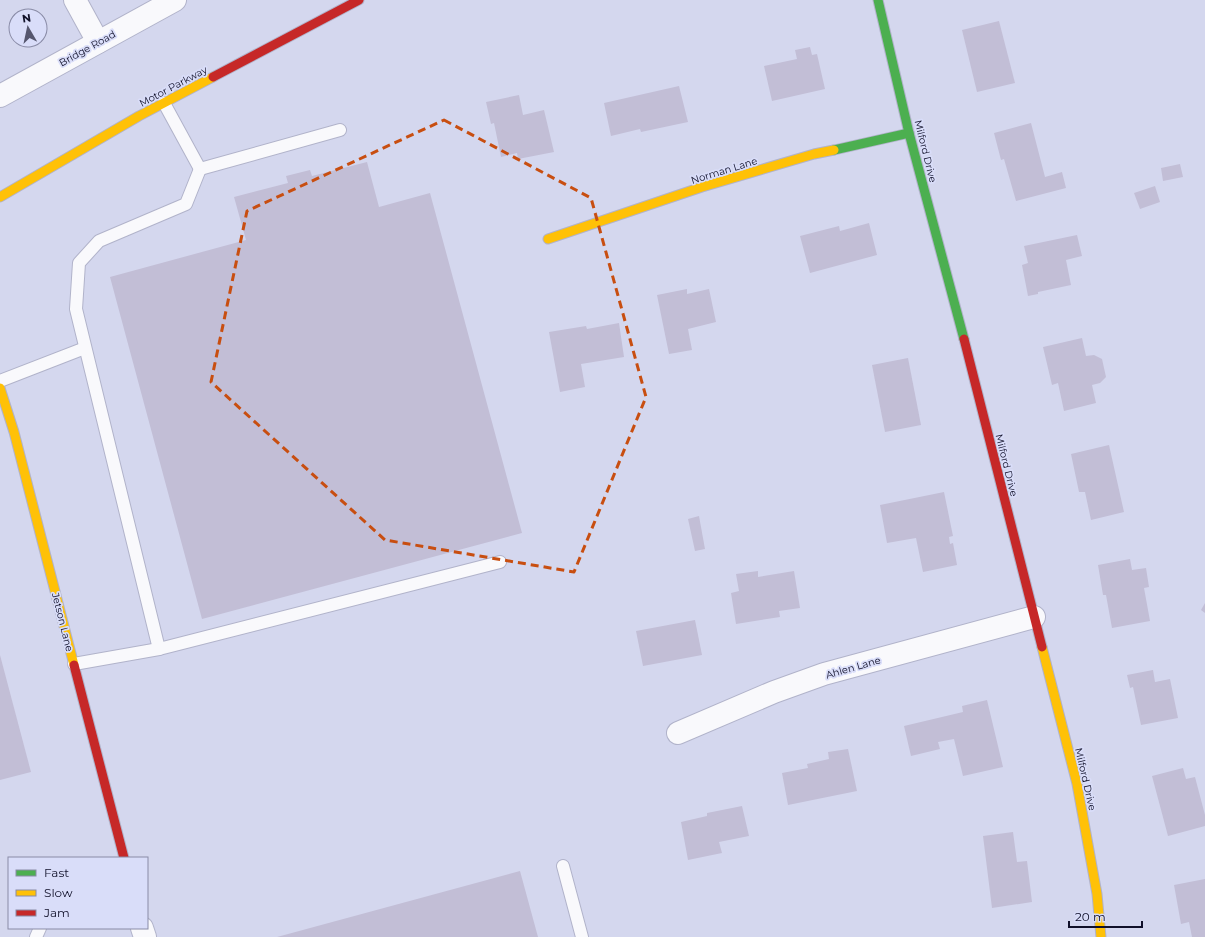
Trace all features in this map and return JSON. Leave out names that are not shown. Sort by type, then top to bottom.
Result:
[{"type":"street","points":[[76,0],[98,42]]},
{"type":"street","name":"Bridge Road","points":[[0,96],[175,0]]},
{"type":"street","name":"Motor Parkway","points":[[0,196],[139,116],[359,0]]},
{"type":"street","name":"Milford Drive","points":[[878,0],[909,133],[966,347],[1077,784],[1098,894],[1101,937]]},
{"type":"street","name":"Norman Lane","points":[[548,239],[739,176],[814,154],[909,133]]},
{"type":"street","name":"Jetson Lane","points":[[0,388],[14,432],[124,857]]},
{"type":"street","name":"Ahlen Lane","points":[[678,733],[774,692],[824,674],[1034,617]]},
{"type":"lane","points":[[164,103],[200,169]]},
{"type":"lane","points":[[200,169],[340,130]]},
{"type":"lane","points":[[159,649],[76,309],[80,264],[99,241],[186,204],[200,169]]},
{"type":"lane","points":[[0,381],[85,348]]},
{"type":"lane","points":[[74,664],[159,649],[500,562]]},
{"type":"lane","points":[[563,866],[582,937]]},
{"type":"highlighted area","points":[[444,120],[591,198],[646,397],[574,572],[385,540],[211,382],[247,211]]},
{"type":"building","points":[[999,21],[1015,83],[977,92],[962,30]]},
{"type":"building","points":[[810,47],[812,55],[817,54],[825,89],[772,101],[764,66],[797,59],[795,50]]},
{"type":"building","points":[[679,86],[688,122],[641,132],[640,129],[611,136],[604,103]]},
{"type":"building","points":[[519,95],[523,115],[544,110],[554,152],[518,159],[517,153],[501,157],[494,123],[491,124],[486,102]]},
{"type":"building","points":[[1031,123],[1045,177],[1062,172],[1066,188],[1016,201],[1004,159],[1001,160],[994,133]]},
{"type":"building","points":[[367,162],[379,207],[430,193],[522,533],[202,619],[110,277],[246,240],[234,197],[288,183],[286,176],[310,170],[312,176]]},
{"type":"building","points":[[1180,164],[1183,177],[1163,181],[1161,168]]},
{"type":"building","points":[[1155,186],[1160,202],[1140,209],[1134,193]]},
{"type":"building","points":[[869,223],[877,255],[810,273],[800,236],[839,226],[840,231]]},
{"type":"building","points":[[1077,235],[1082,256],[1066,260],[1071,285],[1038,292],[1038,294],[1028,296],[1022,265],[1028,263],[1024,246]]},
{"type":"building","points":[[687,289],[687,294],[709,289],[716,322],[688,329],[692,350],[669,354],[657,295]]},
{"type":"building","points":[[619,323],[624,357],[581,364],[585,387],[560,392],[549,332],[586,326],[587,329]]},
{"type":"building","points":[[1082,338],[1086,356],[1094,355],[1102,359],[1106,377],[1100,383],[1092,385],[1096,403],[1064,411],[1058,383],[1052,385],[1043,347]]},
{"type":"building","points":[[908,358],[921,425],[885,432],[872,365]]},
{"type":"building","points":[[1109,445],[1124,512],[1091,520],[1085,492],[1079,492],[1071,454]]},
{"type":"building","points":[[944,492],[953,536],[949,537],[950,544],[953,543],[957,565],[923,572],[916,538],[887,543],[880,505]]},
{"type":"building","points":[[699,516],[705,549],[695,551],[688,519]]},
{"type":"building","points":[[1130,559],[1132,570],[1146,568],[1149,587],[1144,588],[1150,621],[1112,628],[1106,595],[1103,595],[1098,565]]},
{"type":"building","points":[[758,571],[758,577],[794,571],[800,608],[779,611],[780,617],[736,624],[731,593],[739,591],[736,574]]},
{"type":"building","points":[[1205,603],[1205,613],[1201,610]]},
{"type":"building","points":[[695,620],[702,655],[643,666],[636,631]]},
{"type":"building","points":[[0,655],[31,772],[0,780]]},
{"type":"building","points":[[1153,670],[1155,682],[1170,679],[1178,718],[1141,725],[1133,687],[1130,688],[1127,675]]},
{"type":"building","points":[[987,700],[1003,767],[963,776],[954,739],[938,742],[940,749],[911,756],[904,726],[963,712],[962,706]]},
{"type":"building","points":[[848,749],[857,791],[788,805],[782,773],[808,768],[807,764],[829,759],[828,752]]},
{"type":"building","points":[[1183,768],[1186,779],[1195,777],[1205,815],[1205,826],[1168,836],[1152,776]]},
{"type":"building","points":[[742,806],[749,836],[719,842],[722,853],[688,860],[681,822],[707,816],[707,813]]},
{"type":"building","points":[[1013,832],[1017,862],[1027,861],[1032,902],[992,908],[983,836]]},
{"type":"building","points":[[520,871],[538,937],[277,937]]},
{"type":"building","points":[[1205,879],[1205,937],[1192,937],[1189,922],[1181,924],[1174,885]]},
{"type":"traffic: fast","points":[[878,0],[909,133],[964,339]]},
{"type":"traffic: fast","points":[[834,150],[909,133]]},
{"type":"traffic: slow","points":[[0,197],[139,116],[213,77]]},
{"type":"traffic: slow","points":[[548,239],[702,187],[814,154],[834,150]]},
{"type":"traffic: slow","points":[[0,388],[14,432],[74,665]]},
{"type":"traffic: slow","points":[[1042,647],[1077,784],[1097,894],[1101,937]]},
{"type":"traffic: jam","points":[[213,77],[359,0]]},
{"type":"traffic: jam","points":[[964,339],[1042,647]]},
{"type":"traffic: jam","points":[[74,665],[124,857]]}]
